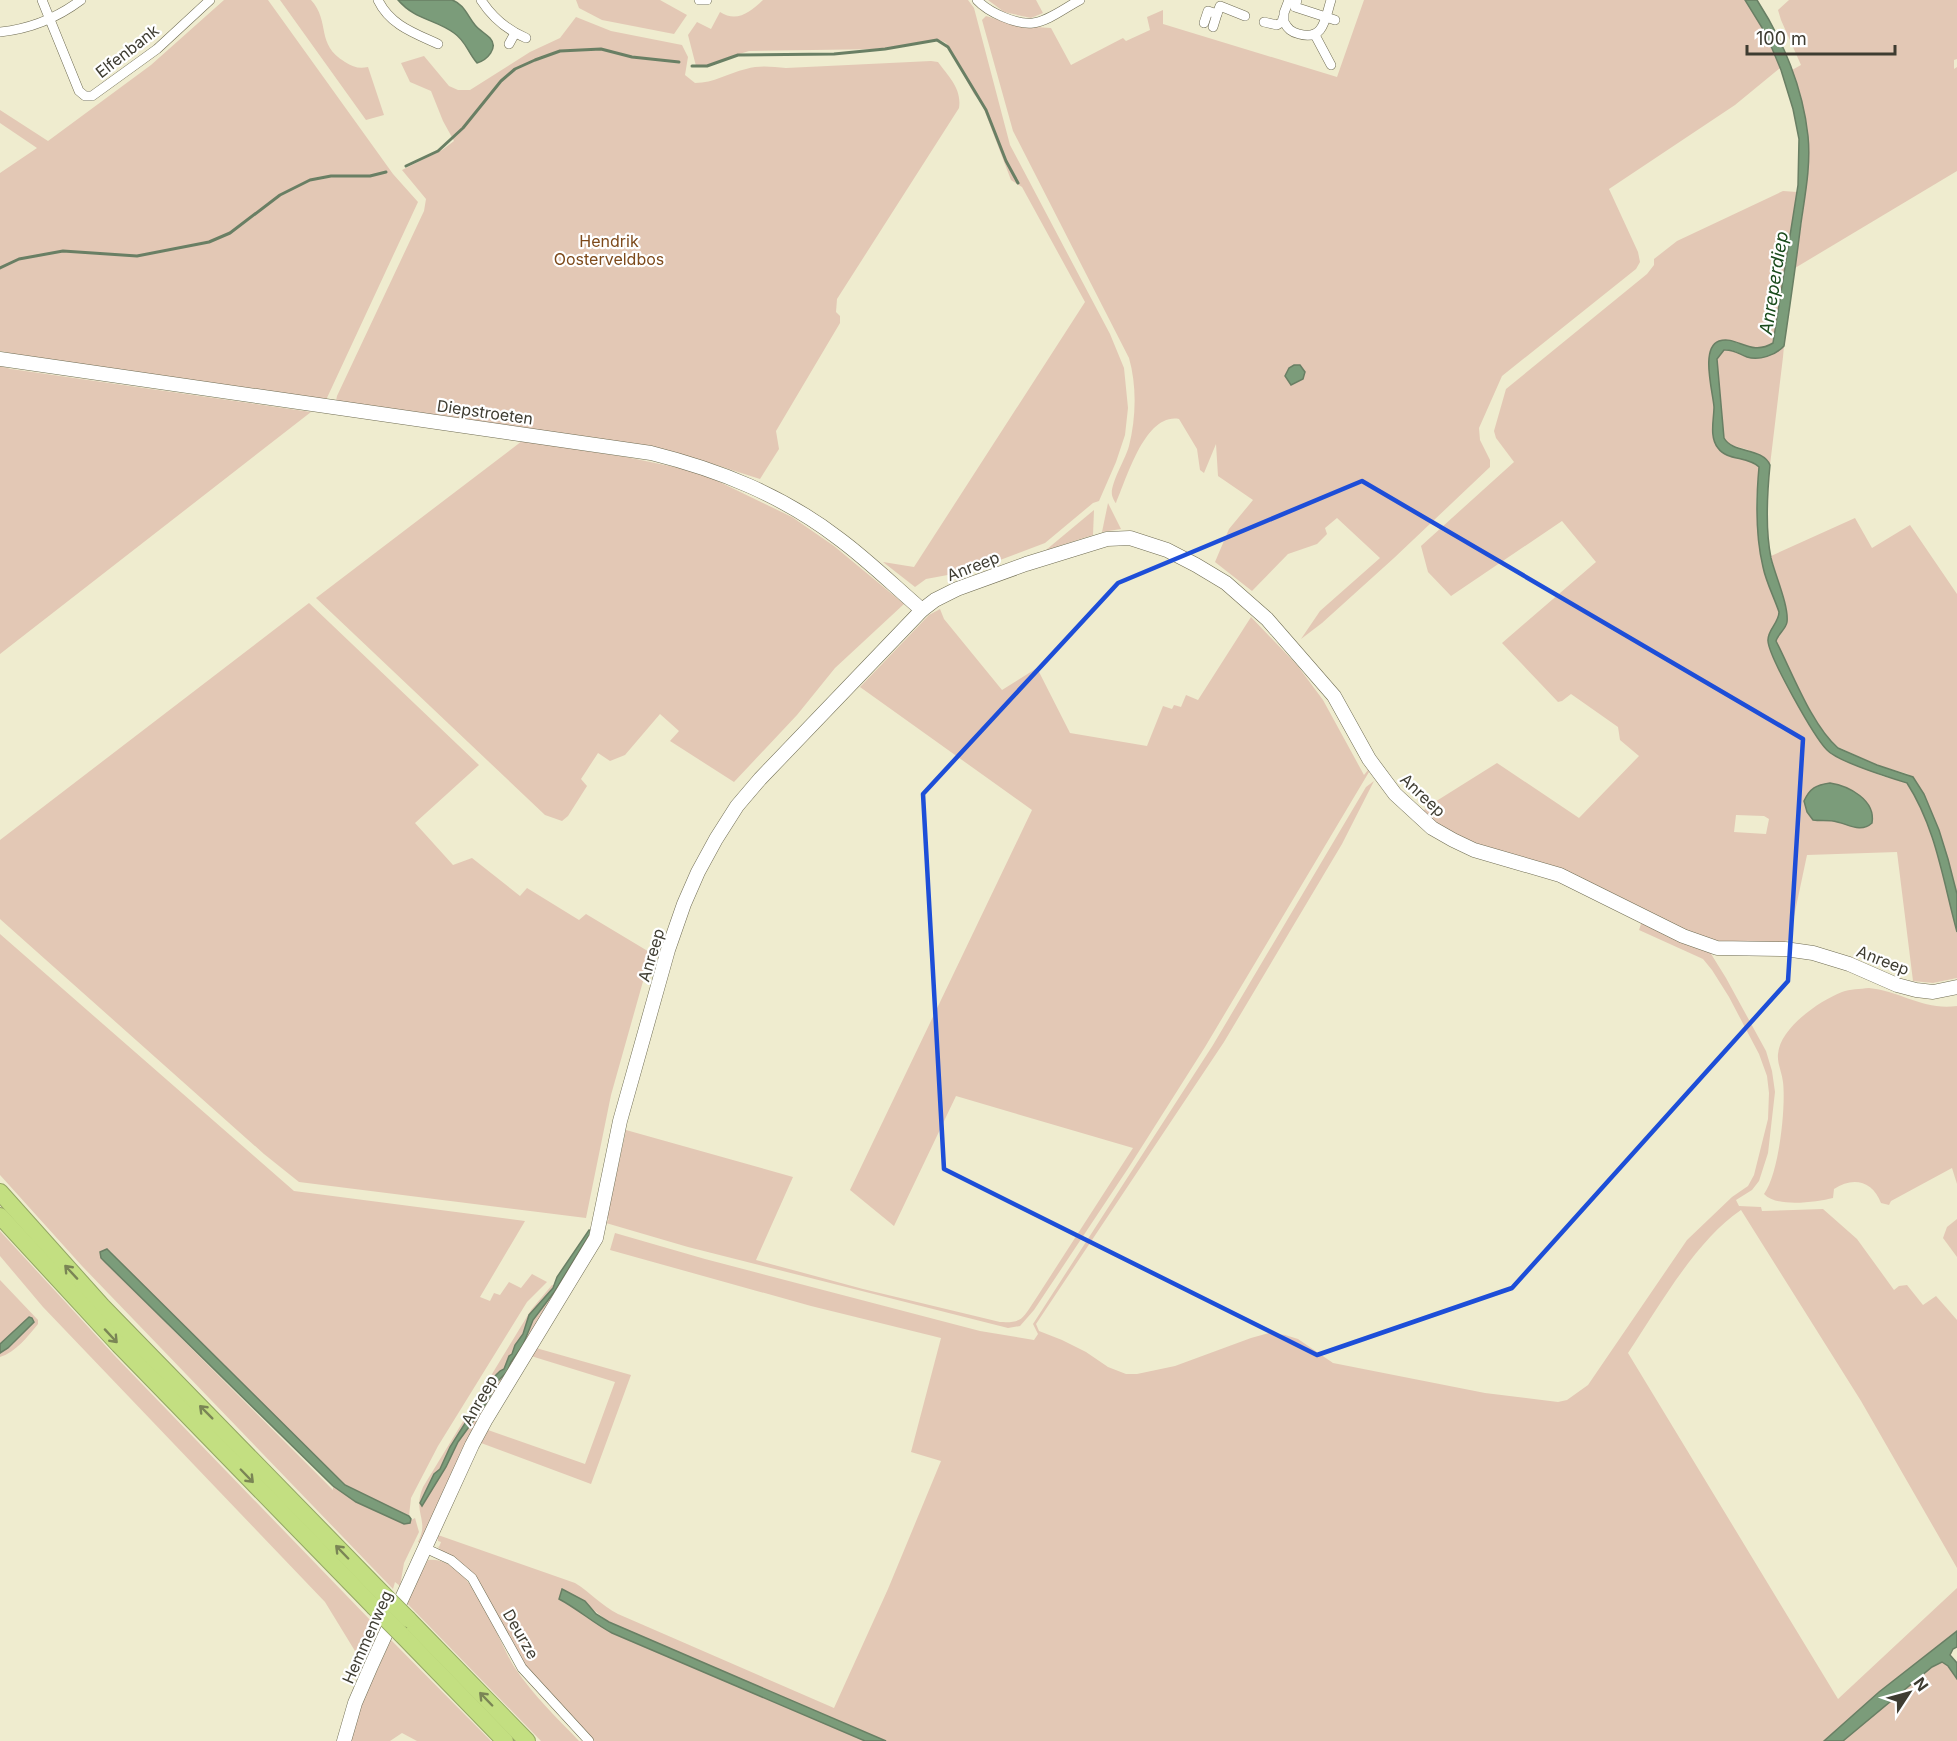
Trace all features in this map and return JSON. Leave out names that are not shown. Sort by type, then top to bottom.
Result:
[{"type":"highway","points":[[0,1192],[102,1306],[405,1627],[505,1741]]},
{"type":"highway","points":[[0,1216],[134,1360],[379,1600]]},
{"type":"highway","points":[[405,1627],[527,1741]]},
{"type":"street","name":"Elfenbank","points":[[42,0],[79,91],[85,96],[92,96],[157,49],[210,0]]},
{"type":"street","points":[[0,32],[27,27],[50,19],[81,0]]},
{"type":"street","points":[[378,0],[390,18],[400,26],[438,44]]},
{"type":"street","points":[[481,0],[501,23],[526,38]]},
{"type":"street","points":[[699,0],[707,0]]},
{"type":"street","points":[[977,0],[983,7],[1002,16],[1033,23],[1080,0]]},
{"type":"street","points":[[1264,22],[1277,25],[1282,22],[1289,0]]},
{"type":"street","points":[[1297,0],[1295,7],[1330,19]]},
{"type":"street","points":[[1283,18],[1290,30],[1308,36],[1315,35],[1330,19],[1331,0]]},
{"type":"street","points":[[1208,25],[1208,11],[1225,8],[1245,16]]},
{"type":"street","points":[[509,44],[515,33]]},
{"type":"street","points":[[1315,35],[1331,64]]},
{"type":"street","name":"Diepstroeten","points":[[0,359],[651,453],[692,463],[742,482],[796,509],[854,550],[922,610]]},
{"type":"street","name":"Anreep","points":[[425,1548],[486,1419],[596,1238],[620,1121],[669,950],[684,904],[707,854],[737,806],[760,779],[922,610],[957,589],[1107,539],[1130,538],[1144,541],[1196,564],[1226,583],[1267,619],[1334,696],[1369,759],[1395,794],[1432,828],[1453,840],[1474,850],[1560,875],[1683,936],[1717,948],[1813,953],[1849,964],[1897,985],[1916,990],[1933,992],[1957,987]]},
{"type":"street","name":"Hemmenweg","points":[[344,1741],[355,1703],[425,1548]]},
{"type":"street","name":"Deurze","points":[[425,1548],[451,1560],[472,1578],[522,1668],[590,1741]]},
{"type":"highlighted area","points":[[1362,481],[1803,739],[1788,981],[1512,1288],[1317,1355],[944,1169],[923,794],[1118,583]]},
{"type":"green space","points":[[224,0],[268,0],[393,174],[418,202],[326,400],[0,351],[0,173],[37,148],[0,123],[0,110],[48,141],[151,65]]},
{"type":"green space","points":[[280,0],[311,0],[321,16],[330,48],[336,55],[353,66],[368,67],[384,115],[366,120]]},
{"type":"green space","points":[[576,0],[660,0],[687,15],[674,34],[602,20],[579,8]]},
{"type":"green space","points":[[763,0],[968,0],[974,8],[1010,145],[1110,334],[1124,368],[1128,408],[1125,435],[1099,501],[1093,503],[1045,543],[955,577],[953,574],[926,579],[915,587],[883,562],[914,567],[1085,302],[1022,187],[1011,180],[982,104],[974,94],[946,43],[940,40],[881,49],[749,51],[717,63],[696,66],[688,35],[697,22],[711,29],[720,12],[732,16],[743,15]]},
{"type":"green space","points":[[988,0],[1036,0],[1043,13],[1031,18],[1004,12]]},
{"type":"green space","points":[[1364,0],[1745,0],[1766,34],[1780,68],[1735,105],[1609,189],[1638,252],[1640,262],[1636,269],[1502,376],[1479,428],[1480,440],[1490,460],[1490,467],[1394,558],[1301,639],[1320,611],[1380,558],[1337,518],[1325,528],[1327,534],[1317,544],[1288,554],[1252,591],[1215,562],[1229,529],[1253,500],[1218,476],[1216,444],[1204,473],[1200,470],[1197,449],[1179,419],[1167,420],[1156,426],[1147,436],[1132,464],[1116,503],[1112,490],[1129,446],[1134,413],[1133,380],[1129,358],[1013,131],[982,20],[986,16],[1020,26],[1051,28],[1071,65],[1123,38],[1126,41],[1150,30],[1147,17],[1163,10],[1163,24],[1337,77]]},
{"type":"green space","points":[[1789,0],[1957,0],[1957,59],[1954,60],[1954,69],[1957,67],[1957,171],[1795,268],[1805,193],[1807,143],[1800,94],[1792,70],[1801,65],[1778,10]]},
{"type":"green space","name":"Hendrik Oosterveldbos","points":[[576,17],[611,31],[682,45],[688,57],[685,75],[695,83],[756,67],[786,68],[931,61],[938,62],[957,89],[959,108],[837,299],[836,312],[840,316],[840,323],[776,431],[779,449],[760,479],[691,457],[336,401],[424,211],[426,199],[402,170],[442,150],[454,141],[431,91],[410,82],[401,63],[424,56],[449,86],[458,90],[470,90],[530,52],[560,38]]},
{"type":"green space","points":[[1783,191],[1797,192],[1773,344],[1759,348],[1722,340],[1709,371],[1714,407],[1715,442],[1729,455],[1749,461],[1759,467],[1756,501],[1759,542],[1779,612],[1779,618],[1769,634],[1793,697],[1827,751],[1882,776],[1907,782],[1927,820],[1957,932],[1957,978],[1933,983],[1913,981],[1897,852],[1807,855],[1789,940],[1785,941],[1785,945],[1739,944],[1708,939],[1473,844],[1441,828],[1423,811],[1497,763],[1579,818],[1639,756],[1620,740],[1618,727],[1571,694],[1558,702],[1502,643],[1596,562],[1562,521],[1451,596],[1428,572],[1421,546],[1514,462],[1496,438],[1494,431],[1506,389],[1647,274],[1654,265],[1654,259],[1677,241]],"holes":[[[1736,815],[1764,816],[1769,819],[1766,834],[1734,832]]]},
{"type":"green space","points":[[1784,346],[1770,465],[1763,457],[1728,444],[1724,438],[1717,359],[1724,350],[1756,358],[1772,354]]},
{"type":"green space","points":[[0,366],[11,369],[311,412],[0,654]]},
{"type":"green space","points":[[522,441],[626,457],[699,472],[792,517],[834,546],[904,604],[835,668],[797,715],[734,782],[670,741],[679,731],[660,714],[625,755],[610,761],[598,753],[581,779],[587,786],[568,816],[562,821],[545,815],[316,598]]},
{"type":"green space","points":[[1108,503],[1121,529],[1102,532]]},
{"type":"green space","points":[[1094,510],[1093,535],[1046,550]]},
{"type":"green space","points":[[1855,518],[1872,548],[1910,525],[1957,594],[1957,894],[1939,830],[1924,794],[1908,774],[1877,765],[1838,747],[1829,738],[1796,683],[1776,641],[1787,614],[1771,556]]},
{"type":"green space","points":[[309,603],[479,765],[415,823],[453,865],[472,858],[520,896],[527,888],[579,920],[586,914],[651,953],[611,1095],[586,1218],[299,1182],[264,1154],[0,919],[0,840]]},
{"type":"green space","points":[[940,609],[944,619],[1002,690],[1037,668],[1070,733],[1147,746],[1163,706],[1172,709],[1174,705],[1181,707],[1186,695],[1198,700],[1251,617],[1297,665],[1323,700],[1364,775],[1368,770],[1369,772],[1205,1047],[1129,1167],[1034,1310],[1020,1326],[1008,1328],[688,1247],[606,1223],[609,1219],[607,1217],[626,1130],[793,1177],[756,1260],[863,1289],[1000,1322],[1013,1322],[1021,1319],[1027,1312],[1133,1148],[956,1096],[894,1226],[850,1190],[1032,810],[860,687],[929,615]]},
{"type":"green space","points":[[1374,781],[1342,844],[1224,1042],[1036,1324],[1039,1331],[1062,1340],[1108,1367],[1126,1374],[1175,1366],[1269,1333],[1298,1339],[1333,1363],[1485,1393],[1558,1402],[1567,1400],[1588,1385],[1687,1240],[1732,1197],[1748,1186],[1754,1175],[1768,1119],[1767,1076],[1759,1054],[1712,970],[1703,959],[1639,930],[1642,921],[1708,949],[1766,1051],[1775,1092],[1768,1153],[1759,1181],[1752,1190],[1736,1200],[1739,1206],[1761,1207],[1762,1211],[1823,1209],[1857,1239],[1894,1290],[1899,1286],[1907,1285],[1923,1305],[1936,1296],[1957,1320],[1957,1568],[1861,1401],[1741,1210],[1724,1223],[1693,1257],[1628,1353],[1838,1699],[1957,1588],[1957,1631],[1879,1692],[1824,1741],[886,1741],[609,1622],[591,1608],[559,1599],[612,1633],[865,1741],[594,1741],[524,1666],[492,1606],[437,1546],[439,1547],[441,1542],[438,1541],[438,1535],[575,1583],[618,1614],[834,1708],[888,1589],[941,1461],[911,1452],[941,1338],[811,1306],[610,1250],[615,1233],[980,1331],[1034,1340],[1038,1334],[1033,1324],[1213,1045],[1366,787]]},
{"type":"green space","points":[[0,934],[294,1191],[525,1221],[480,1297],[490,1301],[494,1293],[500,1295],[509,1282],[521,1288],[532,1274],[547,1282],[527,1302],[438,1446],[411,1498],[409,1516],[345,1485],[195,1339],[110,1251],[101,1258],[333,1490],[333,1486],[356,1502],[404,1524],[415,1518],[419,1532],[404,1563],[400,1586],[395,1582],[393,1589],[82,1266],[0,1175]]},
{"type":"green space","points":[[1869,988],[1934,1006],[1957,1006],[1957,1184],[1952,1168],[1891,1201],[1889,1205],[1881,1203],[1868,1185],[1855,1182],[1834,1189],[1833,1198],[1826,1200],[1797,1203],[1770,1198],[1764,1194],[1774,1172],[1780,1140],[1784,1093],[1778,1057],[1780,1044],[1793,1025],[1823,1002],[1845,991]]},
{"type":"green space","points":[[1957,1219],[1957,1257],[1943,1238],[1947,1227]]},
{"type":"green space","points":[[0,1231],[115,1356],[375,1625],[372,1634],[355,1651],[325,1602],[43,1307],[0,1256]]},
{"type":"green space","points":[[0,1280],[38,1320],[38,1324],[16,1348],[0,1357]]},
{"type":"green space","points":[[552,1285],[562,1286],[421,1544],[418,1542],[422,1528],[419,1503],[423,1487],[531,1310]]},
{"type":"green space","points":[[536,1348],[631,1375],[591,1484],[481,1443],[488,1430],[585,1464],[615,1382],[531,1356]]},
{"type":"green space","points":[[428,1560],[444,1562],[457,1571],[470,1584],[481,1601],[522,1678],[579,1741],[541,1741],[397,1593],[400,1586],[418,1579]]},
{"type":"green space","points":[[391,1640],[491,1741],[417,1741],[402,1733],[390,1741],[351,1741],[361,1705]]},
{"type":"green space","points":[[1942,1662],[1948,1666],[1957,1679],[1957,1741],[1843,1741],[1932,1667]]},
{"type":"shaded area","points":[[398,0],[452,0],[456,2],[477,27],[490,38],[493,46],[491,53],[477,63],[458,36],[447,28],[411,12]]},
{"type":"shaded area","points":[[1745,0],[1757,0],[1775,31],[1797,82],[1808,136],[1809,158],[1784,346],[1762,358],[1747,357],[1724,350],[1717,359],[1724,438],[1734,446],[1761,455],[1770,465],[1767,512],[1769,547],[1787,615],[1786,625],[1776,641],[1811,713],[1838,748],[1913,777],[1924,794],[1939,830],[1957,894],[1957,932],[1932,836],[1907,783],[1853,764],[1827,750],[1812,730],[1776,663],[1770,650],[1768,637],[1779,612],[1764,573],[1757,530],[1759,467],[1749,461],[1727,455],[1715,444],[1714,407],[1709,371],[1710,352],[1713,345],[1726,340],[1757,348],[1773,343],[1798,185],[1799,139],[1793,109],[1781,70],[1766,34]]},
{"type":"shaded area","points":[[1300,365],[1305,372],[1303,379],[1291,385],[1285,376],[1289,368]]},
{"type":"shaded area","points":[[1830,783],[1845,787],[1860,796],[1870,807],[1872,823],[1858,828],[1833,821],[1813,820],[1807,812],[1804,801],[1814,788]]},
{"type":"shaded area","points":[[589,1230],[594,1231],[593,1234],[588,1237],[555,1291],[533,1320],[523,1345],[507,1372],[497,1382],[487,1402],[458,1442],[422,1506],[420,1503],[434,1474],[440,1469],[450,1447],[474,1409],[482,1401],[494,1381],[493,1378],[504,1369],[509,1356],[523,1334],[529,1315],[553,1288],[557,1277]]},
{"type":"shaded area","points":[[107,1249],[345,1485],[409,1516],[410,1523],[404,1524],[356,1502],[333,1486],[101,1258],[100,1252]]},
{"type":"shaded area","points":[[29,1317],[34,1322],[0,1353],[0,1344]]},
{"type":"shaded area","points":[[562,1589],[585,1601],[596,1614],[609,1622],[886,1741],[865,1741],[612,1633],[559,1599]]},
{"type":"shaded area","points":[[1957,1631],[1957,1647],[1950,1655],[1957,1663],[1957,1679],[1948,1666],[1942,1662],[1932,1667],[1843,1741],[1824,1741],[1879,1692]]},
{"type":"waterway","points":[[692,66],[707,66],[738,55],[834,54],[885,49],[937,40],[948,47],[986,110],[1006,161],[1018,183]]},
{"type":"waterway","points":[[406,166],[438,151],[463,128],[501,81],[515,69],[535,60],[560,51],[601,49],[632,57],[679,62]]},
{"type":"waterway","points":[[0,268],[19,259],[63,251],[137,256],[209,242],[230,233],[280,195],[310,180],[331,176],[370,176],[386,172]]},
{"type":"water label","name":"Anreperdiep","points":[[1774,283]]}]
